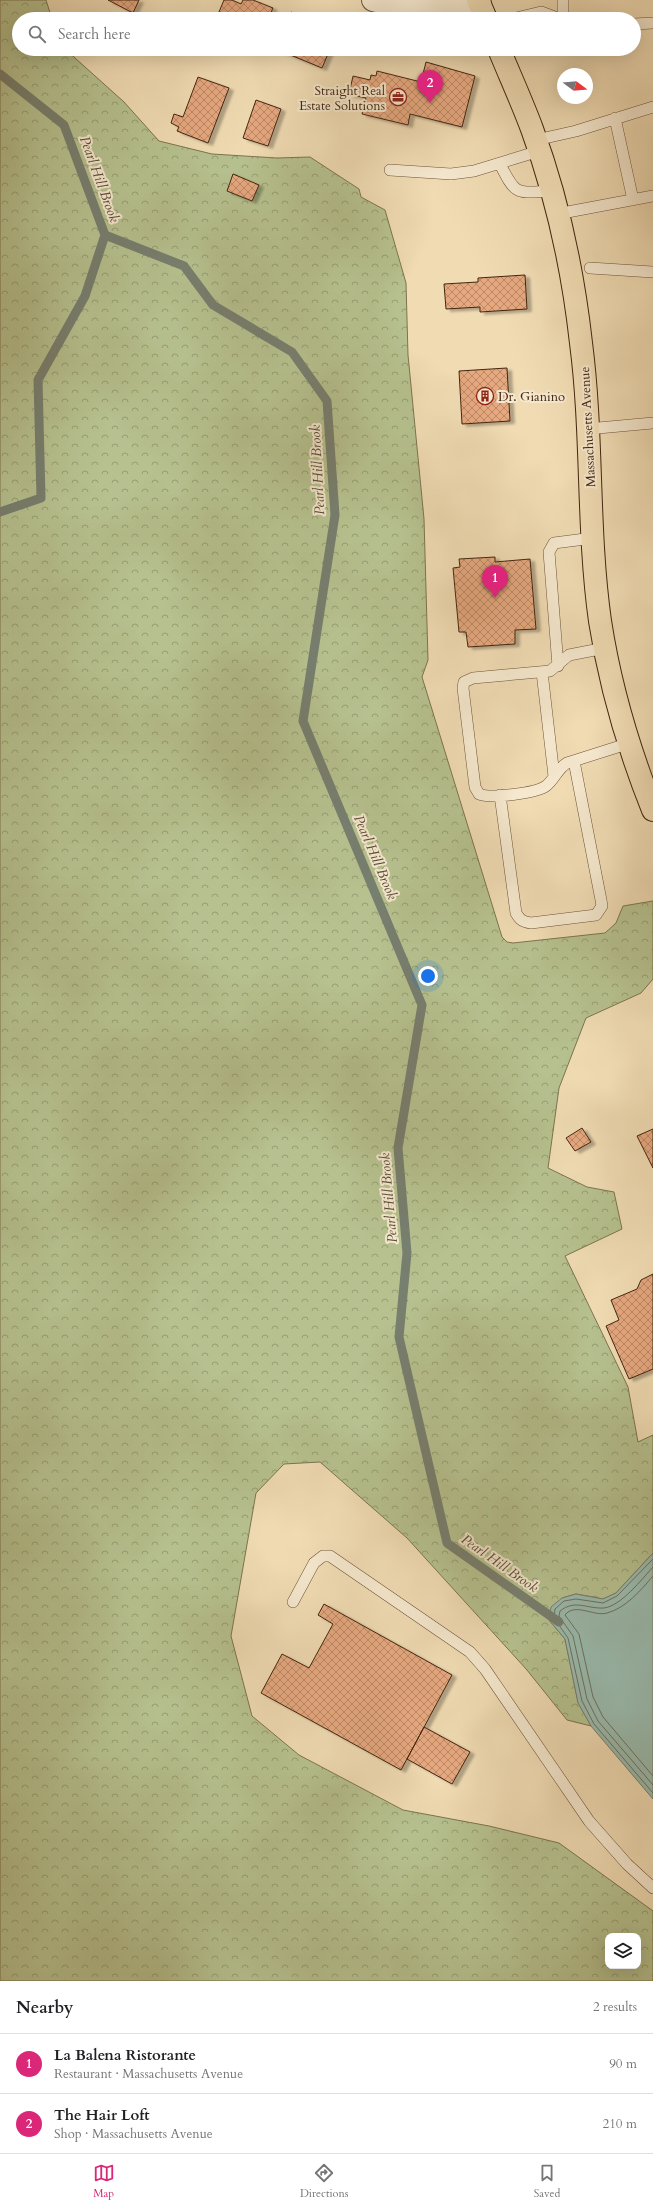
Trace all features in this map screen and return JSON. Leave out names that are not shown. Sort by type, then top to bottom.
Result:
[{"type":"main road","name":"Massachusetts Avenue","points":[[502,56],[538,146],[557,214],[570,274],[582,343],[597,595],[605,648],[618,704],[653,810]]},
{"type":"street","points":[[372,0],[392,5],[422,9],[481,8]]},
{"type":"lane","points":[[561,12],[562,0]]},
{"type":"lane","points":[[641,24],[653,23]]},
{"type":"lane","points":[[390,170],[451,174],[474,171],[500,164],[538,146],[576,131],[653,107]]},
{"type":"lane","points":[[615,118],[633,200]]},
{"type":"lane","points":[[500,164],[509,183],[517,191],[523,193],[551,192]]},
{"type":"lane","points":[[557,214],[653,196]]},
{"type":"lane","points":[[590,268],[653,272]]},
{"type":"lane","points":[[588,428],[653,423]]},
{"type":"lane","points":[[558,666],[549,552],[554,543],[593,538]]},
{"type":"lane","points":[[605,648],[574,654],[564,658],[558,666],[550,671],[473,678],[464,682],[463,688],[475,787],[479,794],[484,796],[542,788],[562,766],[630,743]]},
{"type":"lane","points":[[542,672],[554,776]]},
{"type":"lane","points":[[500,795],[516,913],[519,919],[524,922],[531,923],[596,915],[602,906],[602,900],[574,761]]},
{"type":"lane","points":[[293,1602],[314,1562],[323,1556],[330,1556],[470,1652],[485,1668],[588,1821],[627,1864],[653,1888]]},
{"type":"green space","points":[[0,0],[46,0],[50,12],[12,12],[12,56],[73,56],[124,102],[159,141],[212,154],[277,158],[310,157],[359,189],[361,197],[385,210],[406,283],[408,355],[424,519],[428,660],[422,677],[502,937],[507,942],[513,943],[605,933],[616,923],[623,906],[653,901],[653,979],[641,993],[586,1018],[559,1088],[548,1168],[587,1187],[614,1192],[622,1229],[565,1256],[628,1387],[638,1442],[653,1435],[653,1553],[616,1593],[603,1599],[576,1594],[562,1598],[549,1620],[565,1639],[578,1702],[591,1726],[567,1720],[527,1670],[407,1538],[320,1462],[284,1464],[256,1493],[231,1636],[252,1716],[299,1755],[403,1810],[489,1826],[559,1843],[653,1911],[653,1981],[0,1981]]},
{"type":"water","points":[[653,1553],[653,1799],[591,1726],[578,1703],[565,1639],[549,1620],[551,1607],[562,1598],[576,1594],[603,1599],[616,1593]]},
{"type":"building","points":[[108,0],[139,0],[133,12]]},
{"type":"building","points":[[224,0],[232,0],[241,4],[243,0],[253,0],[273,8],[271,12],[219,12]]},
{"type":"building","points":[[293,56],[327,56],[322,68]]},
{"type":"building","points":[[426,62],[475,76],[462,127],[410,114],[408,125],[362,114],[366,98],[349,94],[353,76],[370,80],[371,75],[376,76],[377,71],[421,82]]},
{"type":"building","points":[[198,77],[229,88],[208,143],[177,131],[179,127],[171,123],[174,114],[183,117]]},
{"type":"building","points":[[256,100],[281,109],[268,146],[243,138]]},
{"type":"building","points":[[233,174],[259,185],[252,201],[227,191]]},
{"type":"building","points":[[525,275],[527,309],[480,312],[480,307],[446,309],[444,284],[478,282],[478,278]]},
{"type":"building","name":"Dr. Gianino","points":[[507,368],[510,421],[462,424],[459,371]]},
{"type":"building","points":[[495,557],[495,562],[530,559],[536,629],[515,630],[515,644],[468,647],[466,632],[459,632],[453,568],[460,567],[459,559]]},
{"type":"building","points":[[582,1128],[591,1142],[575,1151],[566,1138]]},
{"type":"building","points":[[653,1129],[653,1168],[637,1136]]},
{"type":"building","points":[[653,1274],[653,1369],[629,1379],[606,1326],[619,1320],[611,1300],[637,1289],[641,1280]]},
{"type":"building","points":[[324,1604],[452,1675],[401,1770],[261,1693],[282,1654],[309,1668],[333,1624],[318,1615]]},
{"type":"building","points":[[424,1727],[470,1752],[452,1784],[407,1759]]},
{"type":"waterway","name":"Pearl Hill Brook","points":[[0,74],[64,125],[105,235],[184,266],[213,305],[292,352],[327,401],[335,515],[303,721],[422,1005],[398,1148],[407,1253],[399,1337],[447,1543],[559,1622]]},
{"type":"waterway","points":[[0,512],[41,498],[38,380],[85,296],[105,235]]},
{"type":"place","name":"Straight Real Estate Solutions","points":[[398,97]]},
{"type":"place","name":"The Hair Loft","points":[[430,103]]},
{"type":"place","name":"Dr. Gianino","points":[[485,396]]},
{"type":"place","name":"La Balena Ristorante","points":[[495,598]]}]
